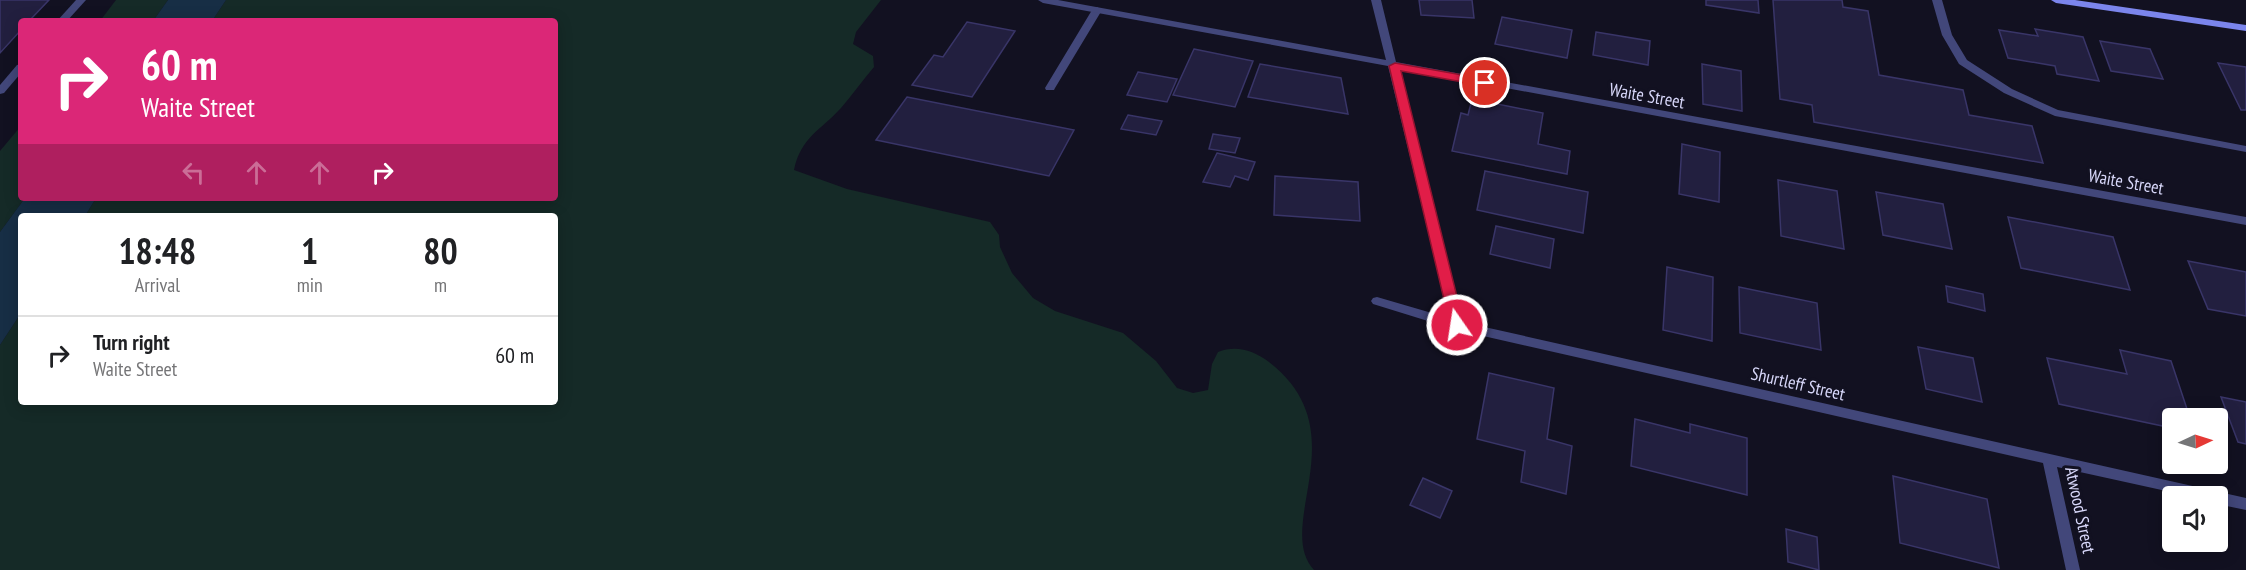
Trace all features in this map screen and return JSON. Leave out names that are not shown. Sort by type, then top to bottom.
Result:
[{"type":"main road","points":[[2056,0],[2246,28]]},
{"type":"street","points":[[65,18],[81,0]]},
{"type":"street","name":"Waite Street","points":[[1043,0],[2246,221]]},
{"type":"street","points":[[1376,0],[1395,66],[1457,325]]},
{"type":"street","points":[[1937,0],[1947,35],[1963,62],[2008,91],[2055,113],[2246,149]]},
{"type":"street","points":[[1050,88],[1097,10]]},
{"type":"street","points":[[0,91],[18,70]]},
{"type":"street","name":"Shurtleff Street","points":[[1377,301],[1457,325],[2168,486]]},
{"type":"street","name":"Atwood Street","points":[[2049,459],[2073,570]]},
{"type":"street","points":[[2228,500],[2246,504]]},
{"type":"green space","points":[[116,0],[168,0],[155,18],[102,18]]},
{"type":"green space","points":[[226,0],[881,0],[856,32],[853,44],[873,56],[874,67],[841,108],[806,142],[794,170],[847,189],[990,222],[999,235],[1000,247],[1012,273],[1033,298],[1055,311],[1123,333],[1156,361],[1177,388],[1193,393],[1208,390],[1212,364],[1218,352],[1225,350],[1244,350],[1257,354],[1269,362],[1295,389],[1308,418],[1312,447],[1302,528],[1304,551],[1314,570],[0,570],[0,345],[18,318],[18,405],[558,405],[558,213],[87,213],[94,201],[558,201],[558,18],[214,18]]},
{"type":"green space","points":[[18,130],[18,201],[23,201],[0,232],[0,151]]},
{"type":"water","points":[[168,0],[226,0],[214,18],[155,18]]},
{"type":"water","points":[[23,201],[94,201],[87,213],[18,213],[18,318],[0,345],[0,232]]},
{"type":"building","points":[[0,0],[49,0],[32,18],[18,18],[18,33],[0,53]]},
{"type":"building","points":[[1419,0],[1472,0],[1474,18],[1421,15]]},
{"type":"building","points":[[1706,0],[1758,0],[1759,13],[1706,5]]},
{"type":"building","points":[[1773,0],[1842,0],[1843,7],[1868,11],[1879,75],[1963,90],[1969,115],[2032,126],[2043,163],[1814,122],[1812,105],[1780,99]]},
{"type":"building","points":[[1502,17],[1572,30],[1567,58],[1495,44]]},
{"type":"building","points":[[967,22],[1015,31],[972,97],[912,85],[934,55],[943,57]]},
{"type":"building","points":[[2035,29],[2083,37],[2099,81],[2057,74],[2055,66],[2008,58],[1999,30],[2038,36]]},
{"type":"building","points":[[1596,32],[1650,41],[1648,65],[1593,55]]},
{"type":"building","points":[[2100,41],[2150,49],[2163,79],[2111,71]]},
{"type":"building","points":[[1194,49],[1253,61],[1235,107],[1173,95]]},
{"type":"building","points":[[2218,63],[2246,67],[2246,110],[2241,110]]},
{"type":"building","points":[[1260,64],[1341,78],[1348,114],[1248,97]]},
{"type":"building","points":[[1702,64],[1741,71],[1742,111],[1703,104]]},
{"type":"building","points":[[1138,72],[1177,79],[1167,102],[1127,95]]},
{"type":"building","points":[[907,97],[1074,130],[1049,176],[876,140]]},
{"type":"building","points":[[1472,99],[1543,113],[1538,144],[1570,151],[1567,174],[1452,151],[1461,113],[1468,115]]},
{"type":"building","points":[[1128,115],[1162,121],[1156,135],[1121,129]]},
{"type":"building","points":[[1213,134],[1240,138],[1235,153],[1209,149]]},
{"type":"building","points":[[1682,144],[1720,152],[1719,202],[1679,194]]},
{"type":"building","points":[[1217,153],[1255,162],[1248,180],[1235,176],[1230,187],[1203,182]]},
{"type":"building","points":[[1485,171],[1588,192],[1583,233],[1477,210]]},
{"type":"building","points":[[1275,176],[1358,182],[1360,221],[1274,215]]},
{"type":"building","points":[[1778,180],[1837,191],[1844,249],[1781,236]]},
{"type":"building","points":[[1876,192],[1943,204],[1952,249],[1883,235]]},
{"type":"building","points":[[2008,217],[2113,237],[2130,290],[2021,268]]},
{"type":"building","points":[[1496,226],[1554,239],[1550,268],[1490,254]]},
{"type":"building","points":[[2188,261],[2246,272],[2246,316],[2208,309]]},
{"type":"building","points":[[1667,267],[1713,277],[1712,341],[1663,330]]},
{"type":"building","points":[[1946,286],[1983,294],[1985,311],[1948,302]]},
{"type":"building","points":[[1739,287],[1817,303],[1821,350],[1740,333]]},
{"type":"building","points":[[1918,347],[1973,358],[1982,402],[1926,389]]},
{"type":"building","points":[[2120,350],[2171,361],[2187,408],[2162,408],[2162,426],[2059,404],[2047,358],[2127,374]]},
{"type":"building","points":[[1489,373],[1554,388],[1547,439],[1572,446],[1566,494],[1521,482],[1525,451],[1477,439]]},
{"type":"building","points":[[2221,397],[2246,402],[2246,444],[2238,442],[2228,416],[2228,408],[2225,408]]},
{"type":"building","points":[[1635,419],[1690,433],[1690,424],[1747,438],[1747,495],[1631,466]]},
{"type":"building","points":[[1893,476],[1987,499],[1999,568],[1900,543]]},
{"type":"building","points":[[1423,478],[1452,491],[1440,518],[1410,505]]},
{"type":"building","points":[[1786,529],[1817,537],[1819,570],[1788,562]]},
{"type":"route","points":[[1457,325],[1395,66],[1485,83]]}]
